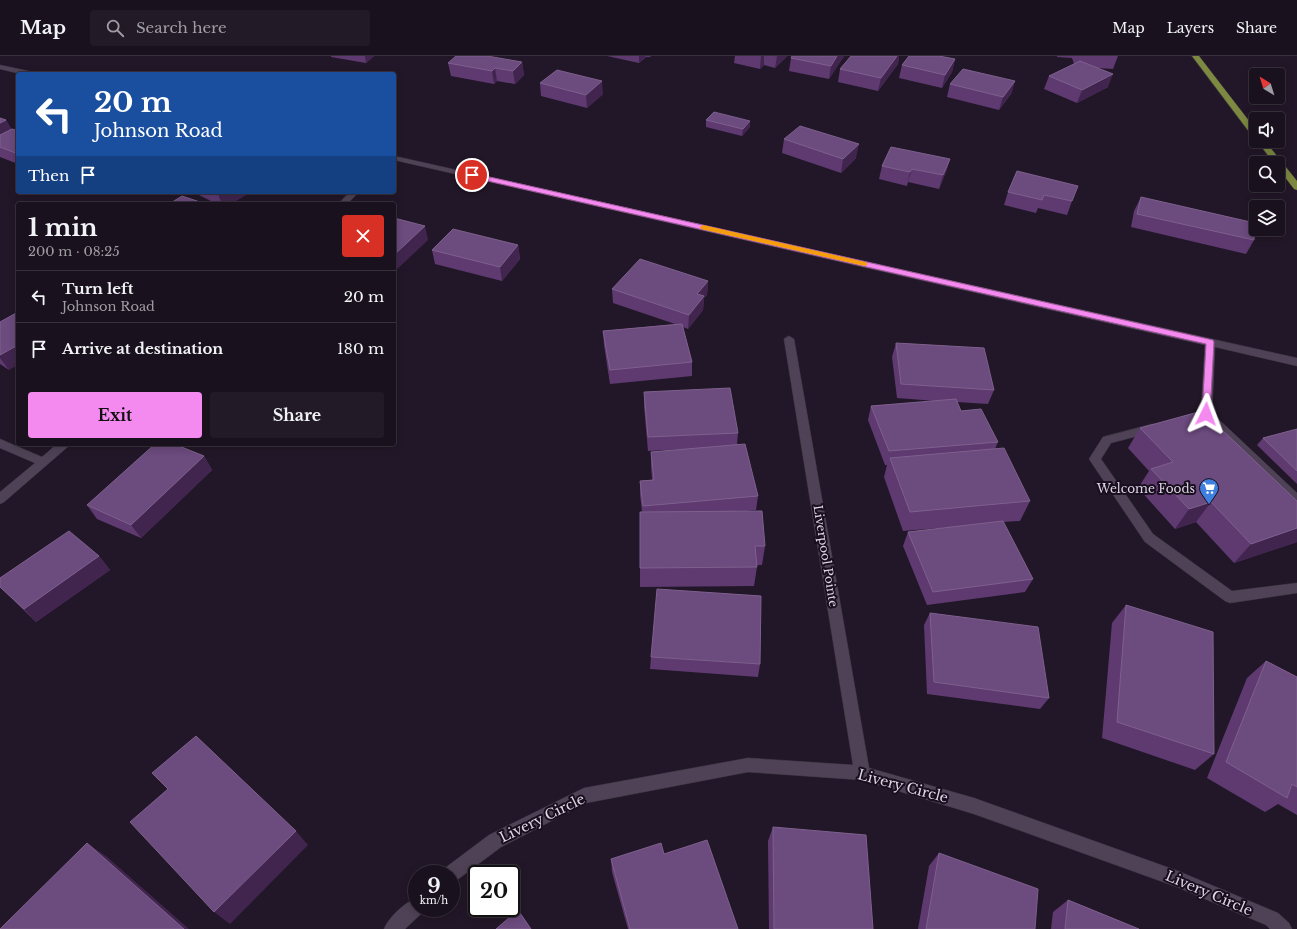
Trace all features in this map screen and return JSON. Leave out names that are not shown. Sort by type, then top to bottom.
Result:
[{"type":"main road","points":[[1195,56],[1249,126]]},
{"type":"main road","points":[[1266,148],[1297,187]]},
{"type":"street","points":[[0,67],[21,72]]},
{"type":"street","points":[[396,158],[1297,362]]},
{"type":"street","points":[[344,202],[353,194]]},
{"type":"street","name":"Liverpool Pointe","points":[[790,339],[862,773]]},
{"type":"street","points":[[1210,342],[1206,414],[1297,500]]},
{"type":"street","points":[[1206,414],[1107,440],[1095,459],[1149,538],[1230,597],[1297,588]]},
{"type":"street","points":[[0,443],[44,462]]},
{"type":"street","points":[[0,499],[63,446]]},
{"type":"street","name":"Livery Circle","points":[[460,867],[495,841],[584,796],[748,765],[862,773],[974,806],[1178,879],[1272,919],[1283,929]]},
{"type":"street","points":[[393,929],[408,915]]},
{"type":"building","points":[[456,56],[487,56],[522,62],[513,71],[495,68],[492,71],[448,63]]},
{"type":"building","points":[[792,56],[837,56],[831,66],[791,58]]},
{"type":"building","points":[[851,56],[897,56],[881,78],[840,69]]},
{"type":"building","points":[[909,56],[939,56],[955,59],[945,75],[902,65]]},
{"type":"building","points":[[1080,61],[1113,74],[1082,90],[1049,76]]},
{"type":"building","points":[[963,69],[1015,81],[1003,97],[950,84]]},
{"type":"building","points":[[557,70],[602,81],[586,95],[540,83]]},
{"type":"building","points":[[714,112],[750,121],[743,129],[706,120]]},
{"type":"building","points":[[0,118],[6,120],[0,123]]},
{"type":"building","points":[[800,126],[859,144],[843,159],[784,139]]},
{"type":"building","points":[[12,129],[16,130],[16,153],[0,147],[0,135]]},
{"type":"building","points":[[891,147],[950,159],[943,175],[912,169],[910,172],[882,166]]},
{"type":"building","points":[[1017,171],[1078,186],[1072,201],[1044,195],[1042,200],[1008,192]]},
{"type":"building","points":[[182,196],[200,202],[172,202]]},
{"type":"building","points":[[1141,197],[1249,222],[1249,236],[1254,236],[1254,240],[1137,214]]},
{"type":"building","points":[[396,219],[425,226],[396,253]]},
{"type":"building","points":[[453,229],[518,245],[500,267],[432,250]]},
{"type":"building","points":[[640,259],[708,281],[697,294],[704,296],[689,315],[612,289]]},
{"type":"building","points":[[16,313],[16,346],[0,355],[0,322]]},
{"type":"building","points":[[682,324],[692,362],[610,370],[603,331]]},
{"type":"building","points":[[896,343],[984,348],[994,390],[901,384]]},
{"type":"building","points":[[730,388],[738,433],[648,437],[644,392]]},
{"type":"building","points":[[956,399],[961,411],[981,409],[998,442],[889,451],[871,406]]},
{"type":"building","points":[[1202,411],[1297,501],[1297,528],[1251,544],[1211,502],[1189,509],[1151,469],[1173,462],[1140,428]]},
{"type":"building","points":[[1297,429],[1297,471],[1263,438]]},
{"type":"building","points":[[745,444],[758,496],[643,506],[640,481],[654,480],[651,452]]},
{"type":"building","points":[[153,446],[179,446],[204,456],[131,525],[87,505]]},
{"type":"building","points":[[1004,448],[1030,501],[910,512],[890,458]]},
{"type":"building","points":[[762,511],[765,546],[755,546],[757,567],[640,568],[640,512]]},
{"type":"building","points":[[1003,521],[1033,579],[933,592],[908,532]]},
{"type":"building","points":[[69,531],[99,556],[24,609],[0,587],[0,578]]},
{"type":"building","points":[[657,589],[761,596],[760,664],[651,657]]},
{"type":"building","points":[[1126,605],[1213,632],[1214,754],[1117,722]]},
{"type":"building","points":[[930,613],[1038,627],[1049,698],[934,682]]},
{"type":"building","points":[[1266,661],[1297,677],[1297,787],[1292,784],[1287,798],[1226,762]]},
{"type":"building","points":[[196,736],[296,831],[214,912],[130,822],[168,789],[152,773]]},
{"type":"building","points":[[773,827],[866,835],[873,929],[774,929]]},
{"type":"building","points":[[707,840],[738,929],[630,929],[611,859],[661,843],[664,854]]},
{"type":"building","points":[[87,843],[184,929],[0,929]]},
{"type":"building","points":[[939,853],[1038,889],[1035,929],[926,929]]},
{"type":"building","points":[[1068,900],[1139,929],[1065,929]]},
{"type":"building","points":[[520,913],[531,929],[496,929],[510,917],[520,917]]},
{"type":"slow traffic","points":[[703,227],[865,264]]},
{"type":"place","name":"Welcome Foods","points":[[1209,505]]},
{"type":"route","points":[[472,175],[1210,342],[1206,414]]}]
